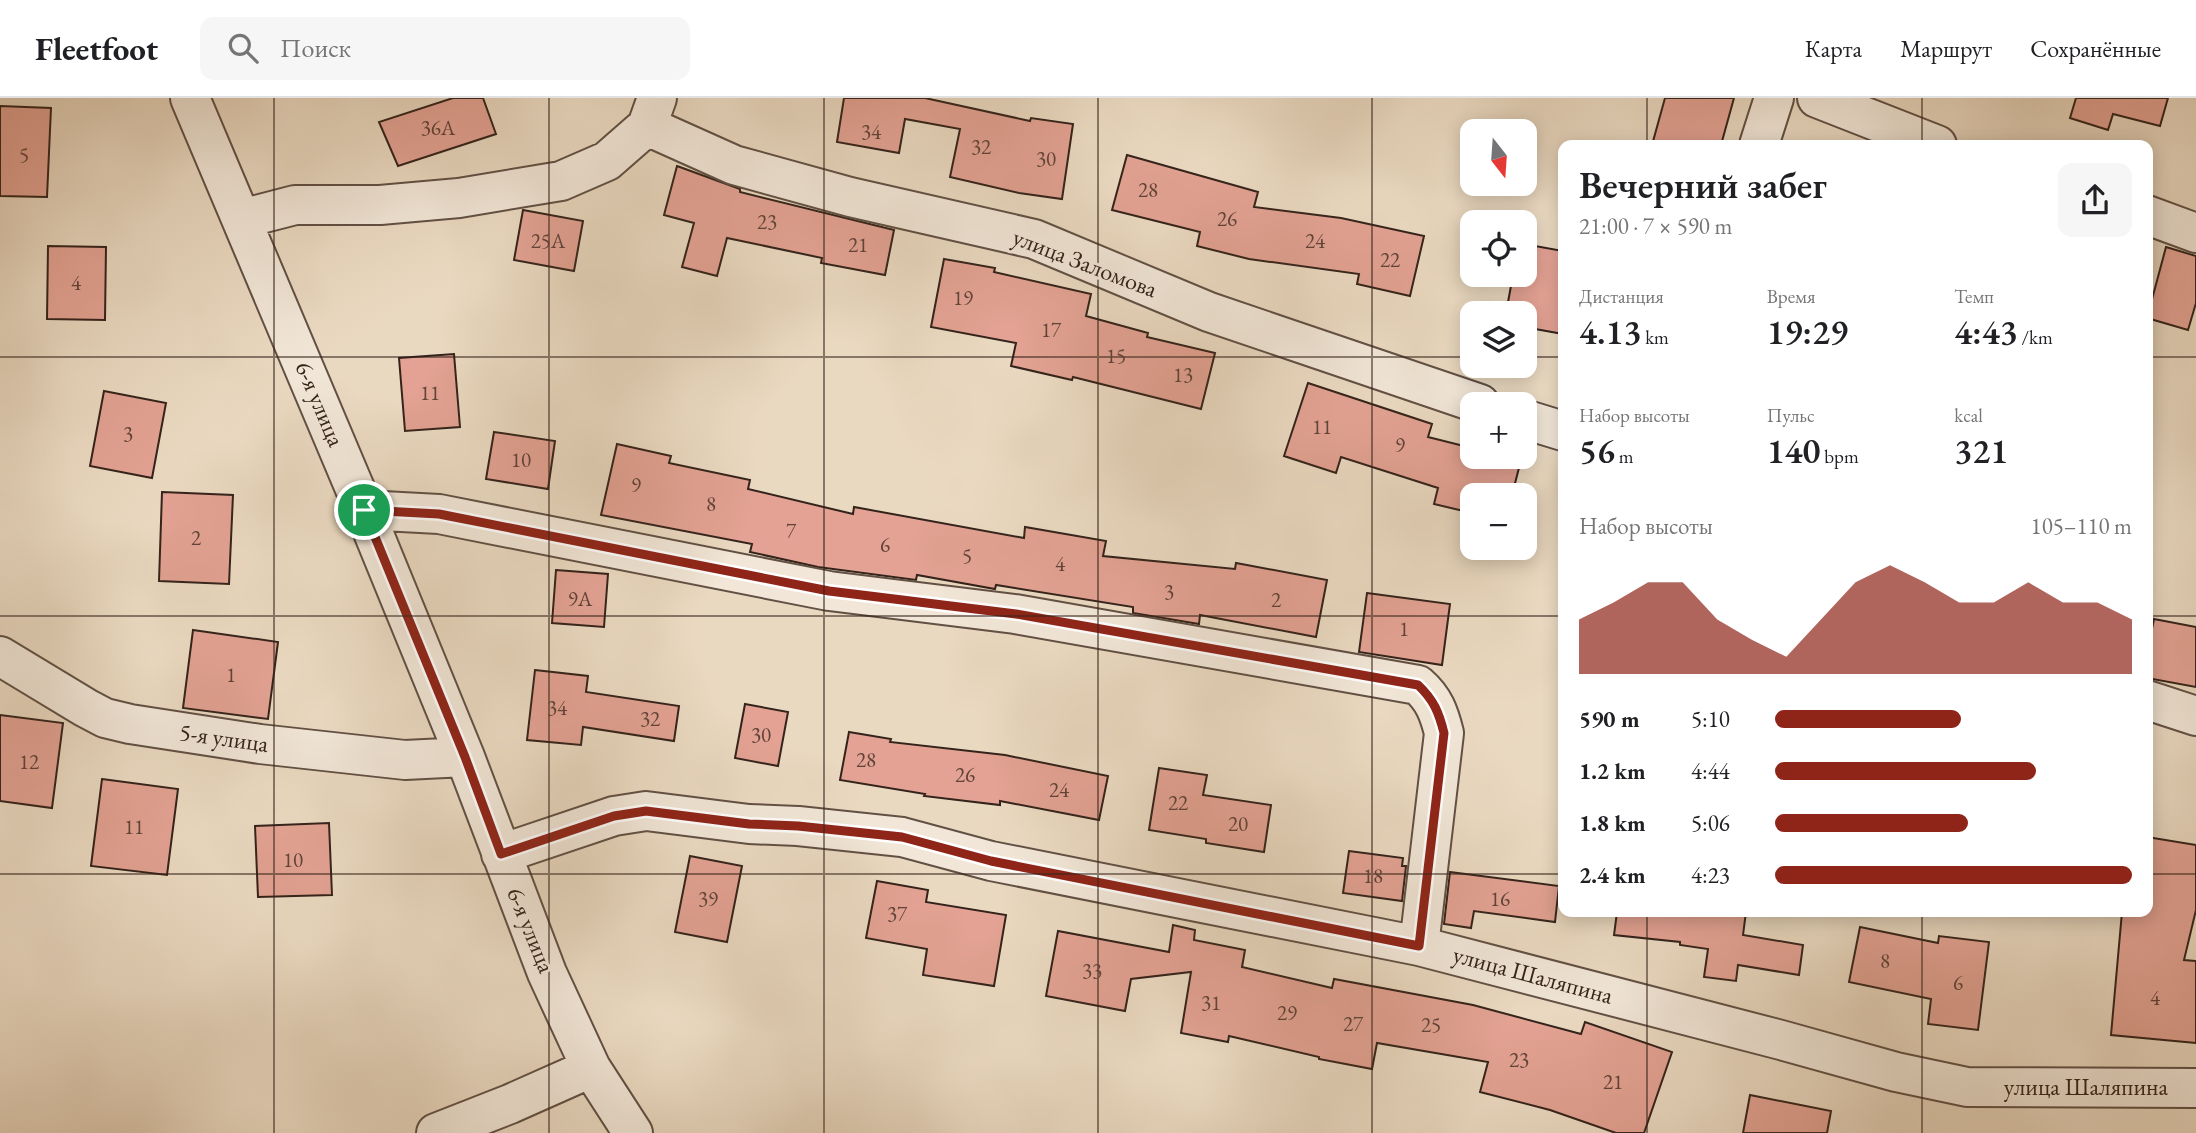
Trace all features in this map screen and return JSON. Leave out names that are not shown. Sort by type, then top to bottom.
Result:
[{"type":"street","name":"6-я улица","points":[[190,98],[465,757],[547,973],[591,1068],[632,1133]]},
{"type":"street","points":[[1761,140],[1774,98]]},
{"type":"street","points":[[1817,98],[1924,140]]},
{"type":"street","points":[[241,219],[295,205],[380,205],[459,198],[561,181],[607,161],[652,112]]},
{"type":"street","name":"улица Заломова","points":[[652,112],[734,165],[850,197],[1034,239],[1209,312],[1460,397]]},
{"type":"street","points":[[2153,217],[2196,233]]},
{"type":"street","points":[[1537,423],[1558,429]]},
{"type":"street","points":[[364,510],[439,514],[829,591],[1016,614],[1418,685],[1429,695],[1438,710],[1444,733],[1419,946]]},
{"type":"street","name":"5-я улица","points":[[0,656],[86,708],[106,718],[130,724],[260,744],[405,760],[465,757]]},
{"type":"street","points":[[2153,703],[2196,716]]},
{"type":"street","name":"улица Шаляпина","points":[[501,854],[614,816],[646,811],[749,824],[798,826],[902,837],[1004,864],[1419,946],[1896,1072],[1967,1087],[2196,1088]]},
{"type":"street","points":[[436,1133],[591,1068]]},
{"type":"building","points":[[453,98],[483,98],[496,134],[398,166],[379,122]]},
{"type":"building","points":[[844,98],[925,98],[1030,121],[1031,118],[1073,124],[1062,199],[1019,193],[950,177],[960,129],[905,119],[899,153],[837,142]]},
{"type":"building","points":[[1665,98],[1734,98],[1722,140],[1653,140]]},
{"type":"building","points":[[2076,98],[2168,98],[2160,126],[2113,114],[2108,130],[2070,118]]},
{"type":"building","points":[[0,106],[51,108],[47,197],[0,196]]},
{"type":"building","points":[[1127,155],[1258,192],[1254,207],[1341,218],[1424,236],[1410,296],[1357,284],[1359,274],[1249,259],[1197,246],[1200,232],[1112,210]]},
{"type":"building","points":[[677,166],[740,189],[740,192],[894,230],[885,275],[821,263],[822,258],[727,238],[717,276],[682,267],[694,223],[664,215]]},
{"type":"building","points":[[523,210],[583,221],[574,271],[514,260]]},
{"type":"building","points":[[48,246],[106,247],[105,320],[47,319]]},
{"type":"building","points":[[1537,246],[1558,250],[1558,333],[1537,329],[1537,301],[1508,301],[1511,287],[1537,287]]},
{"type":"building","points":[[2166,247],[2196,256],[2196,303],[2188,330],[2153,320],[2153,296]]},
{"type":"building","points":[[944,259],[995,268],[994,272],[1091,294],[1086,316],[1148,333],[1147,337],[1215,353],[1201,409],[1073,377],[1072,380],[1011,366],[1016,343],[931,327]]},
{"type":"building","points":[[454,354],[460,427],[405,431],[399,358]]},
{"type":"building","points":[[1308,383],[1432,424],[1428,437],[1460,445],[1460,469],[1519,469],[1515,483],[1460,483],[1460,510],[1434,504],[1438,488],[1341,457],[1336,473],[1284,456]]},
{"type":"building","points":[[104,391],[166,403],[152,478],[90,466]]},
{"type":"building","points":[[494,432],[555,441],[548,489],[486,479]]},
{"type":"building","points":[[617,444],[671,456],[669,463],[750,480],[748,489],[853,514],[854,507],[1024,538],[1025,527],[1106,541],[1103,556],[1235,569],[1236,563],[1327,580],[1316,637],[1200,615],[1199,624],[1133,613],[1133,607],[996,585],[995,589],[917,575],[916,580],[818,567],[750,552],[752,544],[601,515]]},
{"type":"building","points":[[162,492],[233,495],[229,584],[159,581]]},
{"type":"building","points":[[556,570],[608,574],[604,627],[552,623]]},
{"type":"building","points":[[1367,593],[1450,604],[1442,665],[1359,652]]},
{"type":"building","points":[[2154,619],[2196,627],[2196,687],[2153,679]]},
{"type":"building","points":[[193,630],[278,642],[268,719],[183,708]]},
{"type":"building","points":[[535,670],[588,676],[586,692],[679,706],[674,741],[583,727],[581,745],[527,740]]},
{"type":"building","points":[[745,704],[788,712],[778,766],[735,758]]},
{"type":"building","points":[[0,715],[63,723],[52,808],[0,801]]},
{"type":"building","points":[[849,732],[891,739],[890,742],[1005,755],[1108,776],[1099,820],[1000,801],[1000,805],[924,796],[925,794],[840,780]]},
{"type":"building","points":[[1159,768],[1207,775],[1203,795],[1271,805],[1264,852],[1149,830]]},
{"type":"building","points":[[102,779],[178,789],[167,875],[91,866]]},
{"type":"building","points":[[329,823],[332,895],[258,897],[255,826]]},
{"type":"building","points":[[2153,838],[2196,845],[2196,910],[2184,960],[2196,961],[2196,1043],[2111,1035],[2122,917],[2153,917]]},
{"type":"building","points":[[1349,851],[1403,858],[1402,866],[1406,866],[1402,901],[1343,893]]},
{"type":"building","points":[[690,856],[742,866],[727,942],[675,932]]},
{"type":"building","points":[[1450,872],[1558,886],[1555,922],[1474,911],[1471,928],[1444,924]]},
{"type":"building","points":[[877,881],[928,890],[926,902],[1006,915],[994,986],[923,975],[927,949],[866,938]]},
{"type":"building","points":[[1616,917],[1745,917],[1743,935],[1803,945],[1799,975],[1738,965],[1736,981],[1704,977],[1708,949],[1680,945],[1680,942],[1614,935]]},
{"type":"building","points":[[1173,925],[1195,930],[1194,940],[1245,950],[1242,967],[1332,988],[1334,979],[1473,1005],[1581,1034],[1585,1022],[1672,1052],[1644,1133],[1616,1133],[1550,1110],[1480,1092],[1488,1062],[1377,1043],[1372,1069],[1319,1059],[1229,1036],[1228,1042],[1181,1033],[1191,972],[1131,979],[1125,1011],[1046,996],[1058,931],[1169,952]]},
{"type":"building","points":[[1860,927],[1938,943],[1939,936],[1989,942],[1978,1030],[1928,1024],[1931,999],[1849,982]]},
{"type":"building","points":[[1750,1095],[1831,1111],[1827,1133],[1743,1133]]},
{"type":"route","points":[[364,510],[439,514],[829,591],[1016,614],[1418,685],[1429,695],[1438,710],[1444,733],[1419,946],[991,861],[902,837],[798,826],[749,824],[646,811],[614,816],[501,854],[465,757],[364,510]]}]
